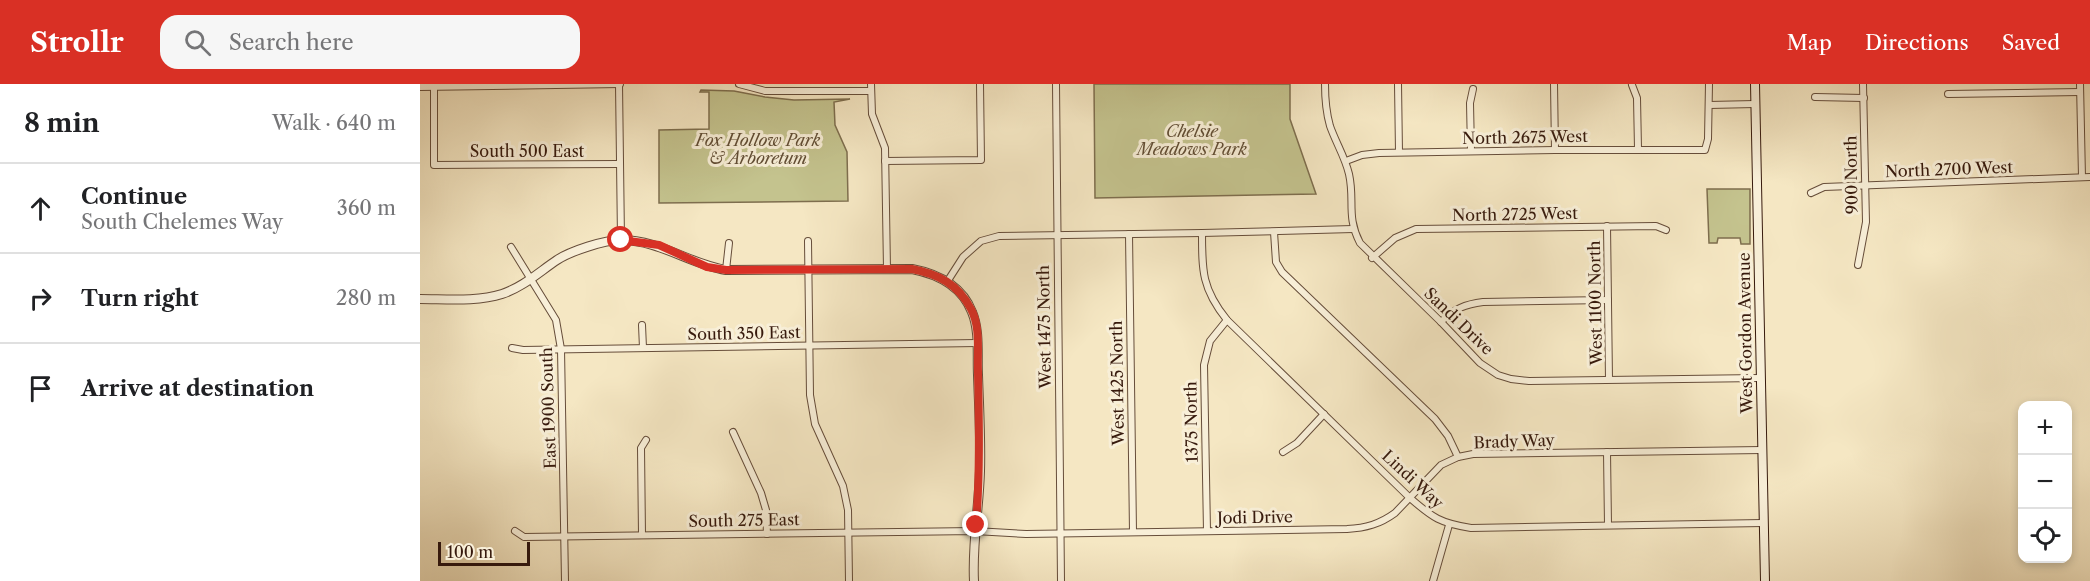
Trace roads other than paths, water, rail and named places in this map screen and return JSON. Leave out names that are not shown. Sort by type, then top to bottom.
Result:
[{"type":"main road","name":"West Gordon Avenue","points":[[1755,84],[1765,581]]},
{"type":"street","points":[[420,87],[620,84],[621,240]]},
{"type":"street","points":[[739,84],[765,91],[794,92],[871,87],[874,124],[885,148],[887,269]]},
{"type":"street","points":[[794,84],[794,92]]},
{"type":"street","points":[[885,161],[981,160],[980,84]]},
{"type":"street","name":"West 1475 North","points":[[1056,84],[1061,581]]},
{"type":"street","points":[[947,282],[963,257],[981,241],[999,236],[1353,229],[1351,187],[1346,161],[1331,127],[1325,101],[1325,84]]},
{"type":"street","points":[[1398,84],[1399,152]]},
{"type":"street","points":[[1554,84],[1555,150]]},
{"type":"street","points":[[1708,84],[1709,105],[1755,104]]},
{"type":"street","name":"900 North","points":[[1858,266],[1866,222],[1863,84]]},
{"type":"street","points":[[2080,84],[2082,177]]},
{"type":"street","name":"South 500 East","points":[[434,85],[434,165],[620,164]]},
{"type":"street","points":[[1632,85],[1637,98],[1638,149]]},
{"type":"street","points":[[1471,151],[1470,103],[1473,89]]},
{"type":"street","points":[[1948,94],[2080,92]]},
{"type":"street","points":[[1815,97],[1864,98]]},
{"type":"street","name":"North 2675 West","points":[[1346,161],[1370,154],[1399,152],[1705,150],[1708,139],[1709,105]]},
{"type":"street","name":"North 2700 West","points":[[1811,193],[1824,187],[2090,177]]},
{"type":"street","name":"West 1100 North","points":[[1607,226],[1609,379]]},
{"type":"street","name":"North 2725 West","points":[[1372,258],[1395,238],[1416,229],[1656,226],[1666,230]]},
{"type":"street","name":"Sandi Drive","points":[[1353,229],[1360,243],[1372,258],[1441,322],[1480,363],[1498,375],[1511,380],[1760,378]]},
{"type":"street","name":"Brady Way","points":[[1274,232],[1276,262],[1282,272],[1435,419],[1448,436],[1458,457],[1473,454],[1762,450]]},
{"type":"street","name":"Lindi Way","points":[[1202,233],[1202,262],[1208,292],[1227,320],[1410,498],[1438,521],[1471,528],[1763,523]]},
{"type":"street","name":"West 1425 North","points":[[1129,234],[1133,532]]},
{"type":"street","points":[[420,299],[476,298],[502,294],[531,279],[559,258],[597,244],[621,240],[659,245],[707,267],[726,270],[912,269],[930,273],[947,282],[965,298],[972,310],[976,326],[980,455],[974,581]]},
{"type":"street","points":[[808,241],[810,394],[813,417],[843,486],[848,510],[849,581]]},
{"type":"street","points":[[726,270],[729,243]]},
{"type":"street","name":"East 1900 South","points":[[511,247],[556,320],[561,350],[565,581]]},
{"type":"street","points":[[1441,322],[1453,311],[1469,304],[1483,302],[1608,300]]},
{"type":"street","name":"1375 North","points":[[1207,531],[1204,365],[1210,341],[1227,320]]},
{"type":"street","points":[[642,325],[643,348]]},
{"type":"street","name":"South 350 East","points":[[512,348],[561,350],[977,343]]},
{"type":"street","points":[[1283,452],[1297,442],[1324,414]]},
{"type":"street","points":[[734,432],[761,493],[766,510],[767,534]]},
{"type":"street","points":[[642,535],[640,448],[646,440]]},
{"type":"street","points":[[1607,452],[1608,525]]},
{"type":"street","name":"Jodi Drive","points":[[975,531],[1026,534],[1363,528],[1386,520],[1442,465],[1458,457]]},
{"type":"street","points":[[1433,581],[1449,525]]},
{"type":"street","name":"South 275 East","points":[[515,531],[524,537],[975,531]]},
{"type":"park label","name":"Chelsie Meadows Park","points":[[1192,140]]},
{"type":"park label","name":"Fox Hollow Park & Arboretum","points":[[758,149]]}]
